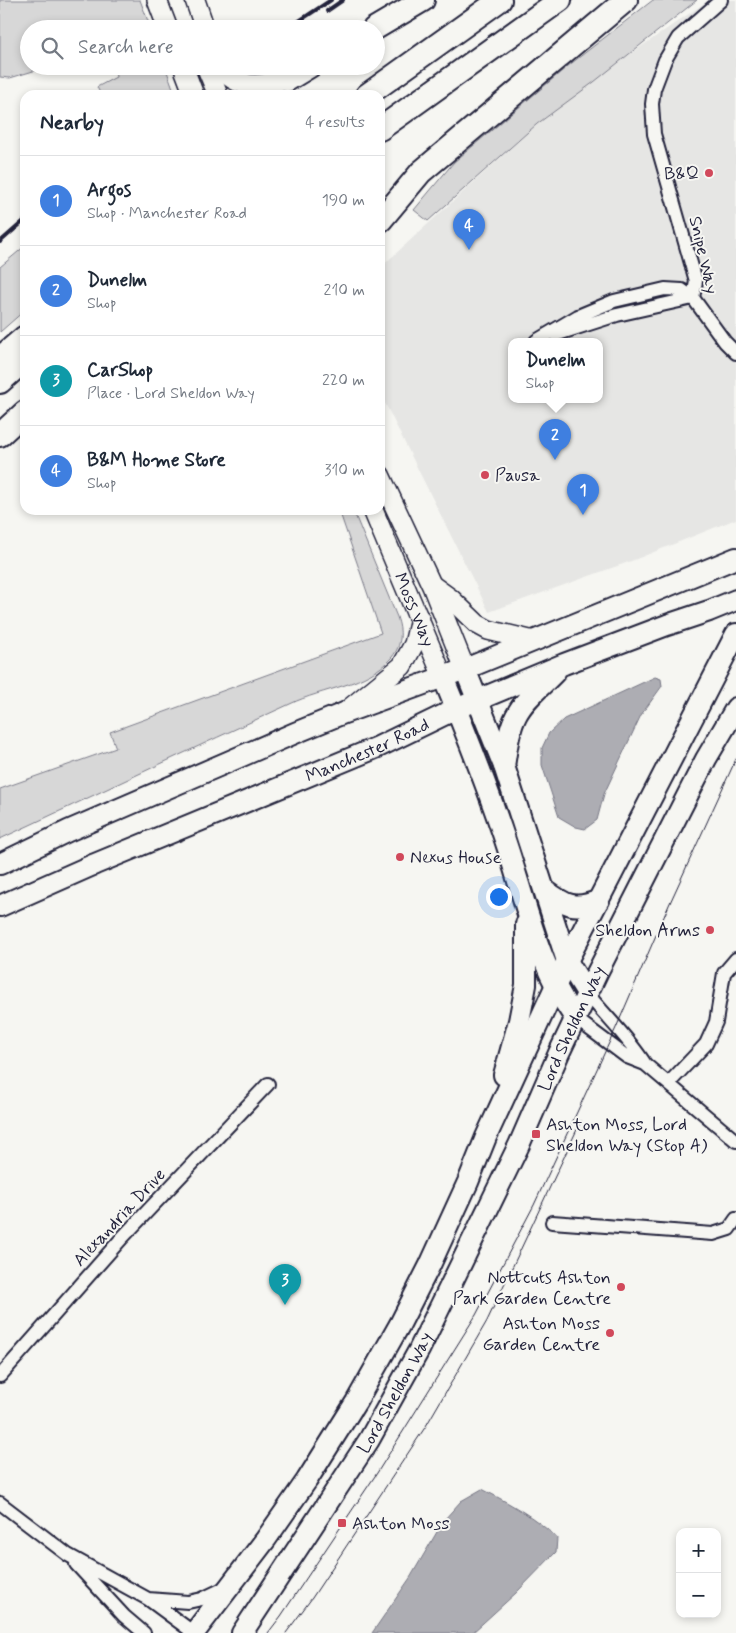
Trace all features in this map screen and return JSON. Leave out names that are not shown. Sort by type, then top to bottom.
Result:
[{"type":"highway","points":[[385,22],[422,0]]},
{"type":"highway","points":[[374,90],[500,0]]},
{"type":"highway","points":[[385,125],[560,0]]},
{"type":"highway","points":[[385,199],[421,172],[626,0]]},
{"type":"highway","points":[[287,80],[295,75]]},
{"type":"highway","points":[[385,214],[421,172]]},
{"type":"highway","points":[[0,358],[20,341]]},
{"type":"highway","points":[[0,382],[20,364]]},
{"type":"highway","points":[[0,435],[20,417]]},
{"type":"highway","points":[[465,669],[736,558]]},
{"type":"highway","name":"Manchester Road","points":[[0,906],[104,860],[378,747],[456,709],[564,664],[736,600]]},
{"type":"highway","name":"Lord Sheldon Way","points":[[194,1633],[307,1480],[356,1402],[400,1324],[430,1265],[468,1182],[486,1137],[560,994],[568,961],[736,634]]},
{"type":"highway","points":[[504,766],[509,734],[516,715],[526,701],[564,664]]},
{"type":"highway","name":"Manchester Road","points":[[0,864],[68,830],[344,713],[465,669]]},
{"type":"highway","name":"Lord Sheldon Way","points":[[465,669],[504,766],[568,961]]},
{"type":"highway","name":"Moss Way","points":[[443,677],[456,709]]},
{"type":"highway","name":"Lord Sheldon Way","points":[[242,1633],[369,1440],[415,1358],[519,1145],[575,1018],[702,768],[736,708]]},
{"type":"highway","name":"Lord Sheldon Way","points":[[456,709],[509,852],[544,960],[560,994]]},
{"type":"highway","points":[[545,890],[560,901],[574,906],[587,906],[599,900]]},
{"type":"highway","points":[[486,1137],[519,1021],[526,985],[526,907]]},
{"type":"highway","points":[[568,961],[588,992]]},
{"type":"highway","points":[[560,994],[566,996],[573,991],[588,992]]},
{"type":"highway","points":[[560,994],[575,1018]]},
{"type":"main road","points":[[158,0],[165,20]]},
{"type":"main road","points":[[182,0],[190,20]]},
{"type":"main road","points":[[195,0],[203,20]]},
{"type":"main road","points":[[186,75],[192,90]]},
{"type":"main road","points":[[210,75],[216,90]]},
{"type":"main road","points":[[228,75],[231,79],[243,84],[258,85],[287,80]]},
{"type":"main road","points":[[270,90],[287,80]]},
{"type":"main road","name":"Moss Way","points":[[385,486],[432,586],[465,669]]},
{"type":"main road","name":"Moss Way","points":[[375,515],[443,677]]},
{"type":"main road","points":[[432,586],[450,599],[477,624],[488,630],[534,641]]},
{"type":"main road","points":[[344,713],[402,666],[414,644],[420,619]]},
{"type":"street","name":"Snipe Way","points":[[721,0],[678,38],[665,60],[654,89],[652,104],[654,134],[696,281],[693,298],[725,342],[736,353]]},
{"type":"street","points":[[541,338],[578,316],[614,301],[665,289],[682,290],[693,298]]},
{"type":"street","points":[[545,338],[617,315],[693,298]]},
{"type":"street","points":[[669,1083],[706,1044],[716,1022],[724,973],[736,959]]},
{"type":"street","points":[[588,992],[602,1012],[635,1047],[645,1064]]},
{"type":"street","points":[[575,1018],[627,1057],[645,1064],[736,1141]]},
{"type":"street","name":"Alexandria Drive","points":[[0,1376],[122,1238],[268,1084]]},
{"type":"street","points":[[552,1222],[713,1234],[729,1229],[736,1219]]},
{"type":"street","points":[[0,1503],[68,1555],[148,1599],[194,1633]]},
{"type":"street","points":[[68,1555],[124,1616],[144,1633]]},
{"type":"street","points":[[148,1599],[188,1602],[202,1599],[229,1586]]},
{"type":"street","points":[[124,1616],[131,1633]]},
{"type":"shaded area","points":[[0,0],[140,0],[148,20],[20,20],[20,75],[10,78],[0,77]]},
{"type":"shaded area","points":[[653,0],[697,0],[594,82],[537,124],[428,221],[414,210],[454,162],[568,66]]},
{"type":"shaded area","points":[[709,0],[736,0],[736,519],[634,560],[489,612],[385,403],[385,263],[537,124],[601,74]]},
{"type":"shaded area","points":[[116,75],[168,75],[174,90],[98,90],[97,87],[116,77]]},
{"type":"shaded area","points":[[20,250],[20,314],[0,332],[0,267]]},
{"type":"shaded area","points":[[341,515],[355,515],[400,627],[398,648],[382,667],[357,680],[290,704],[0,839],[0,789],[116,748],[110,732],[381,633]]},
{"type":"shaded area","points":[[655,677],[661,679],[662,686],[641,715],[604,794],[597,820],[585,829],[576,827],[559,817],[542,765],[542,748],[549,733],[564,719]]},
{"type":"shaded area","points":[[482,1489],[521,1511],[549,1530],[557,1538],[556,1552],[516,1593],[472,1633],[372,1633],[410,1578],[444,1520],[461,1501]]},
{"type":"tram line","points":[[268,1633],[377,1473],[476,1315],[534,1205],[616,1028],[669,905],[736,759]]},
{"type":"tram line","points":[[286,1633],[312,1598],[426,1426],[487,1321],[581,1121]]},
{"type":"railway","points":[[301,20],[331,0]]},
{"type":"railway","points":[[327,11],[343,0]]},
{"type":"railway","points":[[0,242],[20,224]]},
{"type":"place","name":"B&Q","points":[[709,173]]},
{"type":"place","name":"B&M Home Store","points":[[469,250]]},
{"type":"place","name":"Dunelm","points":[[555,460]]},
{"type":"place","name":"Pausa","points":[[485,475]]},
{"type":"place","name":"Argos","points":[[583,515]]},
{"type":"place","name":"Nexus House","points":[[400,857]]},
{"type":"place","name":"Sheldon Arms","points":[[710,930]]},
{"type":"place","name":"Ashton Moss, Lord Sheldon Way (Stop A)","points":[[536,1134]]},
{"type":"place","name":"Nottcuts Ashton Park Garden Centre","points":[[621,1287]]},
{"type":"place","name":"CarShop","points":[[285,1305]]},
{"type":"place","name":"Ashton Moss Garden Centre","points":[[610,1333]]},
{"type":"place","name":"Ashton Moss","points":[[342,1523]]}]
